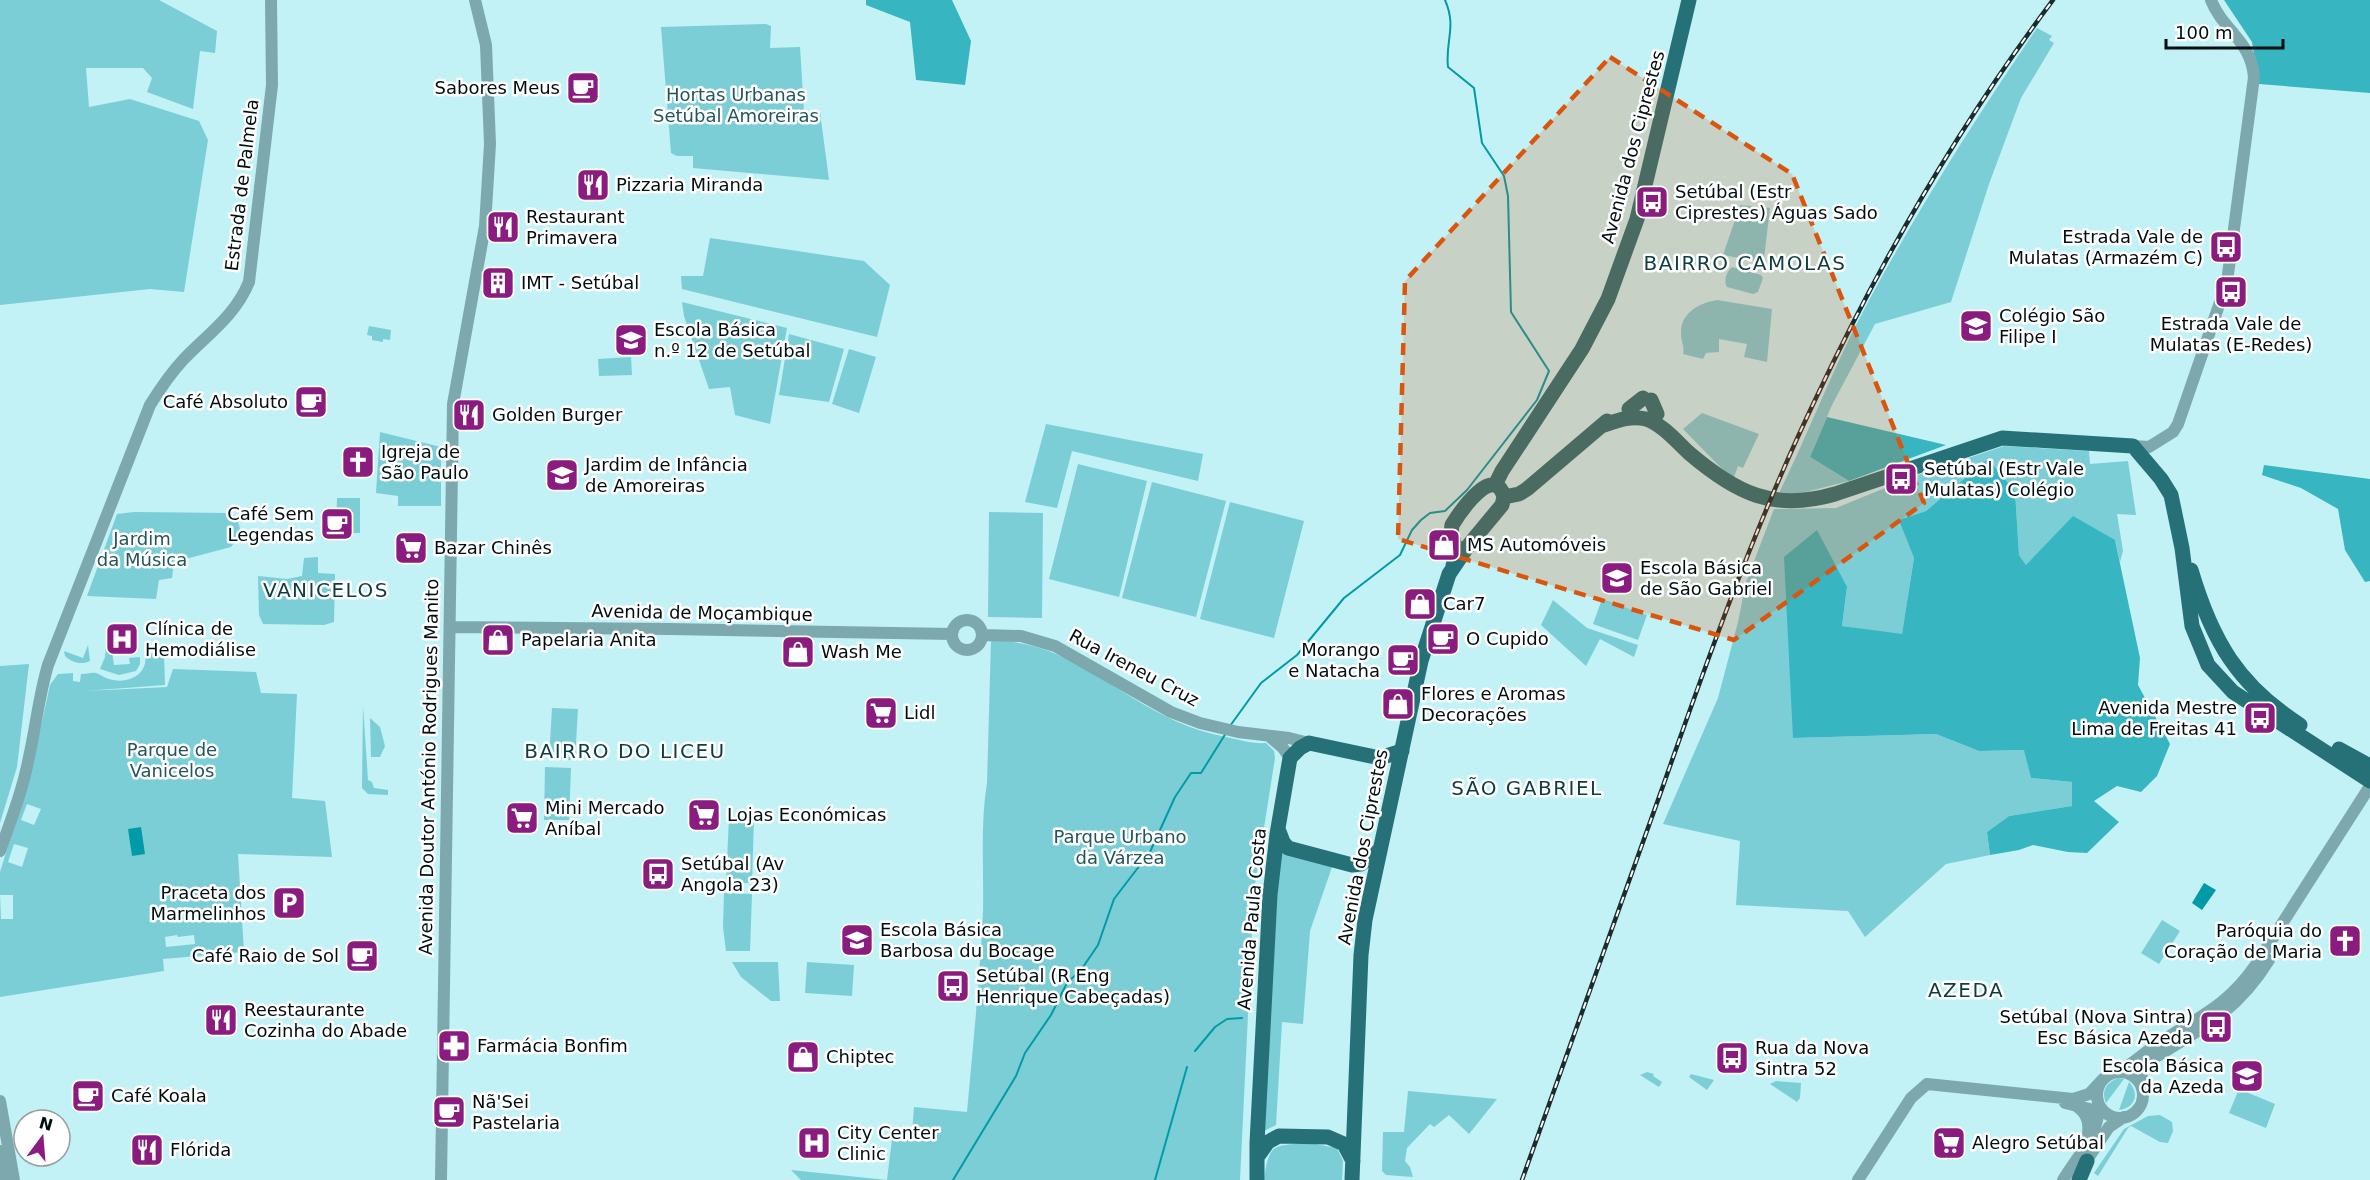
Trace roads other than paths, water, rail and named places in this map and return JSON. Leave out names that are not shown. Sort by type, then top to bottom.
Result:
[{"type":"main road","name":"Avenida dos Ciprestes","points":[[1453,566],[1502,505],[1500,491],[1502,471],[1582,349],[1608,299],[1637,219],[1689,0]]},
{"type":"main road","points":[[1500,491],[1519,494],[1527,489],[1611,417],[1629,409],[1648,408],[1679,433],[1712,470],[1731,485],[1756,497],[1779,501],[1804,501],[1827,497],[1983,443],[2007,437],[2133,446],[2161,479],[2171,495],[2182,548],[2192,626],[2208,664],[2226,686],[2263,713],[2370,782]]},
{"type":"main road","points":[[1601,426],[1648,408]]},
{"type":"main road","name":"Avenida dos Ciprestes","points":[[1352,1180],[1361,955],[1365,920],[1394,782],[1421,661],[1438,603],[1456,554],[1451,529],[1454,521],[1482,488],[1488,485],[1500,491]]},
{"type":"main road","points":[[1455,540],[1462,544],[1472,542]]},
{"type":"main road","points":[[2182,548],[2190,565],[2201,602],[2226,654],[2247,683],[2283,714],[2324,741],[2370,766]]},
{"type":"main road","points":[[2208,664],[2220,664],[2226,654]]},
{"type":"main road","points":[[2226,686],[2229,676],[2234,673],[2240,674]]},
{"type":"main road","points":[[1290,758],[1309,743],[1380,758],[1402,751]]},
{"type":"main road","name":"Avenida Paula Costa","points":[[1257,1180],[1267,943],[1278,829],[1290,758]]},
{"type":"main road","points":[[1380,758],[1394,782]]},
{"type":"main road","points":[[1278,829],[1283,843],[1288,848],[1352,865],[1361,864],[1380,850]]},
{"type":"main road","points":[[1258,1156],[1268,1142],[1279,1136],[1328,1137],[1344,1144],[1353,1161]]},
{"type":"main road","points":[[2076,1180],[2086,1153]]},
{"type":"street","name":"Estrada de Palmela","points":[[0,851],[21,791],[30,756],[39,696],[48,664],[150,405],[182,362],[230,315],[244,295],[249,282],[272,85],[271,0]]},
{"type":"street","name":"Avenida Doutor António Rodrigues Manito","points":[[441,1177],[453,404],[485,226],[490,144],[486,45],[475,0]]},
{"type":"street","points":[[2133,446],[2149,447],[2173,432],[2224,296],[2227,282],[2254,77],[2249,53],[2218,15],[2211,0]]},
{"type":"street","points":[[968,620],[976,623],[982,634],[977,647],[968,650],[956,645],[952,634],[959,623],[968,620]]},
{"type":"street","name":"Avenida de Moçambique","points":[[450,627],[952,634]]},
{"type":"street","name":"Rua Ireneu Cruz","points":[[982,634],[1021,636],[1044,642],[1073,655],[1171,712],[1190,720],[1238,732],[1289,738],[1309,743]]},
{"type":"street","points":[[1269,736],[1283,748],[1290,758]]},
{"type":"street","points":[[1858,1180],[1911,1098],[1927,1084],[2067,1099],[2082,1097],[2089,1094],[2108,1076],[2127,1067],[2149,1050],[2215,1009],[2235,992],[2255,966],[2370,786]]},
{"type":"street","points":[[2063,1180],[2109,1127],[2134,1113],[2141,1105],[2142,1071],[2150,1061],[2218,1018],[2245,994],[2259,976],[2370,801]]},
{"type":"street","points":[[2086,1153],[2102,1109],[2098,1089],[2108,1076],[2129,1073],[2141,1084]]},
{"type":"street","points":[[2037,1096],[2102,1109],[2124,1117]]},
{"type":"street","points":[[0,1101],[14,1180]]},
{"type":"street","points":[[2069,1104],[2081,1109],[2087,1119],[2089,1131],[2086,1153]]},
{"type":"street","points":[[0,1151],[4,1180]]},
{"type":"waterway","points":[[1230,726],[1261,683],[1297,655],[1344,598],[1400,555],[1412,530],[1421,520],[1430,513],[1445,511],[1467,490],[1537,400],[1549,371],[1511,312],[1508,196],[1504,176],[1482,143],[1474,88],[1448,67],[1450,18],[1445,0]]},
{"type":"waterway","points":[[953,1180],[1016,1076],[1025,1053],[1051,1015],[1067,983],[1081,970],[1098,945],[1114,899],[1150,852],[1175,797],[1191,773],[1201,773],[1226,733]]},
{"type":"waterway","points":[[1195,1051],[1215,1027],[1227,1019],[1242,1018]]},
{"type":"waterway","points":[[1155,1180],[1187,1067]]},
{"type":"railway","points":[[1522,1180],[1716,639],[1753,541],[1794,445],[1868,294],[1925,193],[1986,94],[2053,0]]},
{"type":"place","name":"Sabores Meus","points":[[583,88]]},
{"type":"place","name":"Pizzaria Miranda","points":[[593,185]]},
{"type":"place","name":"Setúbal (Estr Ciprestes) Águas Sado","points":[[1652,202]]},
{"type":"place","name":"Restaurant Primavera","points":[[503,227]]},
{"type":"place","name":"Estrada Vale de Mulatas (Armazém C)","points":[[2226,247]]},
{"type":"place","name":"IMT - Setúbal","points":[[498,283]]},
{"type":"place","name":"Estrada Vale de Mulatas (E-Redes)","points":[[2231,292]]},
{"type":"place","name":"Colégio São Filipe I","points":[[1976,326]]},
{"type":"place","name":"Escola Básica n.º 12 de Setúbal","points":[[631,340]]},
{"type":"place","name":"Café Absoluto","points":[[311,402]]},
{"type":"place","name":"Golden Burger","points":[[469,415]]},
{"type":"place","name":"Igreja de São Paulo","points":[[358,462]]},
{"type":"place","name":"Jardim de Infância de Amoreiras","points":[[562,475]]},
{"type":"place","name":"Setúbal (Estr Vale Mulatas) Colégio","points":[[1901,479]]},
{"type":"place","name":"Café Sem Legendas","points":[[337,524]]},
{"type":"place","name":"MS Automóveis","points":[[1444,545]]},
{"type":"place","name":"Bazar Chinês","points":[[411,548]]},
{"type":"place","name":"Escola Básica de São Gabriel","points":[[1617,578]]},
{"type":"place","name":"Car7","points":[[1420,604]]},
{"type":"place","name":"Clínica de Hemodiálise","points":[[122,639]]},
{"type":"place","name":"O Cupido","points":[[1443,639]]},
{"type":"place","name":"Papelaria Anita","points":[[498,640]]},
{"type":"place","name":"Wash Me","points":[[798,652]]},
{"type":"place","name":"Morango e Natacha","points":[[1403,660]]},
{"type":"place","name":"Flores e Aromas Decorações","points":[[1398,704]]},
{"type":"place","name":"Lidl","points":[[881,713]]},
{"type":"place","name":"Avenida Mestre Lima de Freitas 41","points":[[2260,718]]},
{"type":"place","name":"Lojas Económicas","points":[[704,815]]},
{"type":"place","name":"Mini Mercado Aníbal","points":[[522,818]]},
{"type":"place","name":"Setúbal (Av Angola 23)","points":[[658,874]]},
{"type":"place","name":"Praceta dos Marmelinhos","points":[[289,903]]},
{"type":"place","name":"Escola Básica Barbosa du Bocage","points":[[857,940]]},
{"type":"place","name":"Paróquia do Coração de Maria","points":[[2345,941]]},
{"type":"place","name":"Café Raio de Sol","points":[[362,956]]},
{"type":"place","name":"Setúbal (R Eng Henrique Cabeçadas)","points":[[953,986]]},
{"type":"place","name":"Reestaurante Cozinha do Abade","points":[[221,1020]]},
{"type":"place","name":"Setúbal (Nova Sintra) Esc Básica Azeda","points":[[2216,1027]]},
{"type":"place","name":"Farmácia Bonfim","points":[[454,1046]]},
{"type":"place","name":"Chiptec","points":[[803,1057]]},
{"type":"place","name":"Rua da Nova Sintra 52","points":[[1732,1058]]},
{"type":"place","name":"Escola Básica da Azeda","points":[[2247,1076]]},
{"type":"place","name":"Café Koala","points":[[88,1096]]},
{"type":"place","name":"Nã'Sei Pastelaria","points":[[449,1112]]},
{"type":"place","name":"City Center Clinic","points":[[814,1143]]},
{"type":"place","name":"Alegro Setúbal","points":[[1949,1143]]},
{"type":"place","name":"Flórida","points":[[147,1150]]},
{"type":"district","name":"BAIRRO CAMOLAS","points":[[1745,263]]},
{"type":"district","name":"VANICELOS","points":[[326,590]]},
{"type":"district","name":"BAIRRO DO LICEU","points":[[625,751]]},
{"type":"district","name":"SÃO GABRIEL","points":[[1527,788]]},
{"type":"district","name":"AZEDA","points":[[1966,990]]},
{"type":"park label","name":"Hortas Urbanas Setúbal Amoreiras","points":[[736,106]]},
{"type":"park label","name":"Jardim da Música","points":[[142,549]]},
{"type":"park label","name":"Parque de Vanicelos","points":[[172,760]]},
{"type":"park label","name":"Parque Urbano da Várzea","points":[[1120,847]]}]
